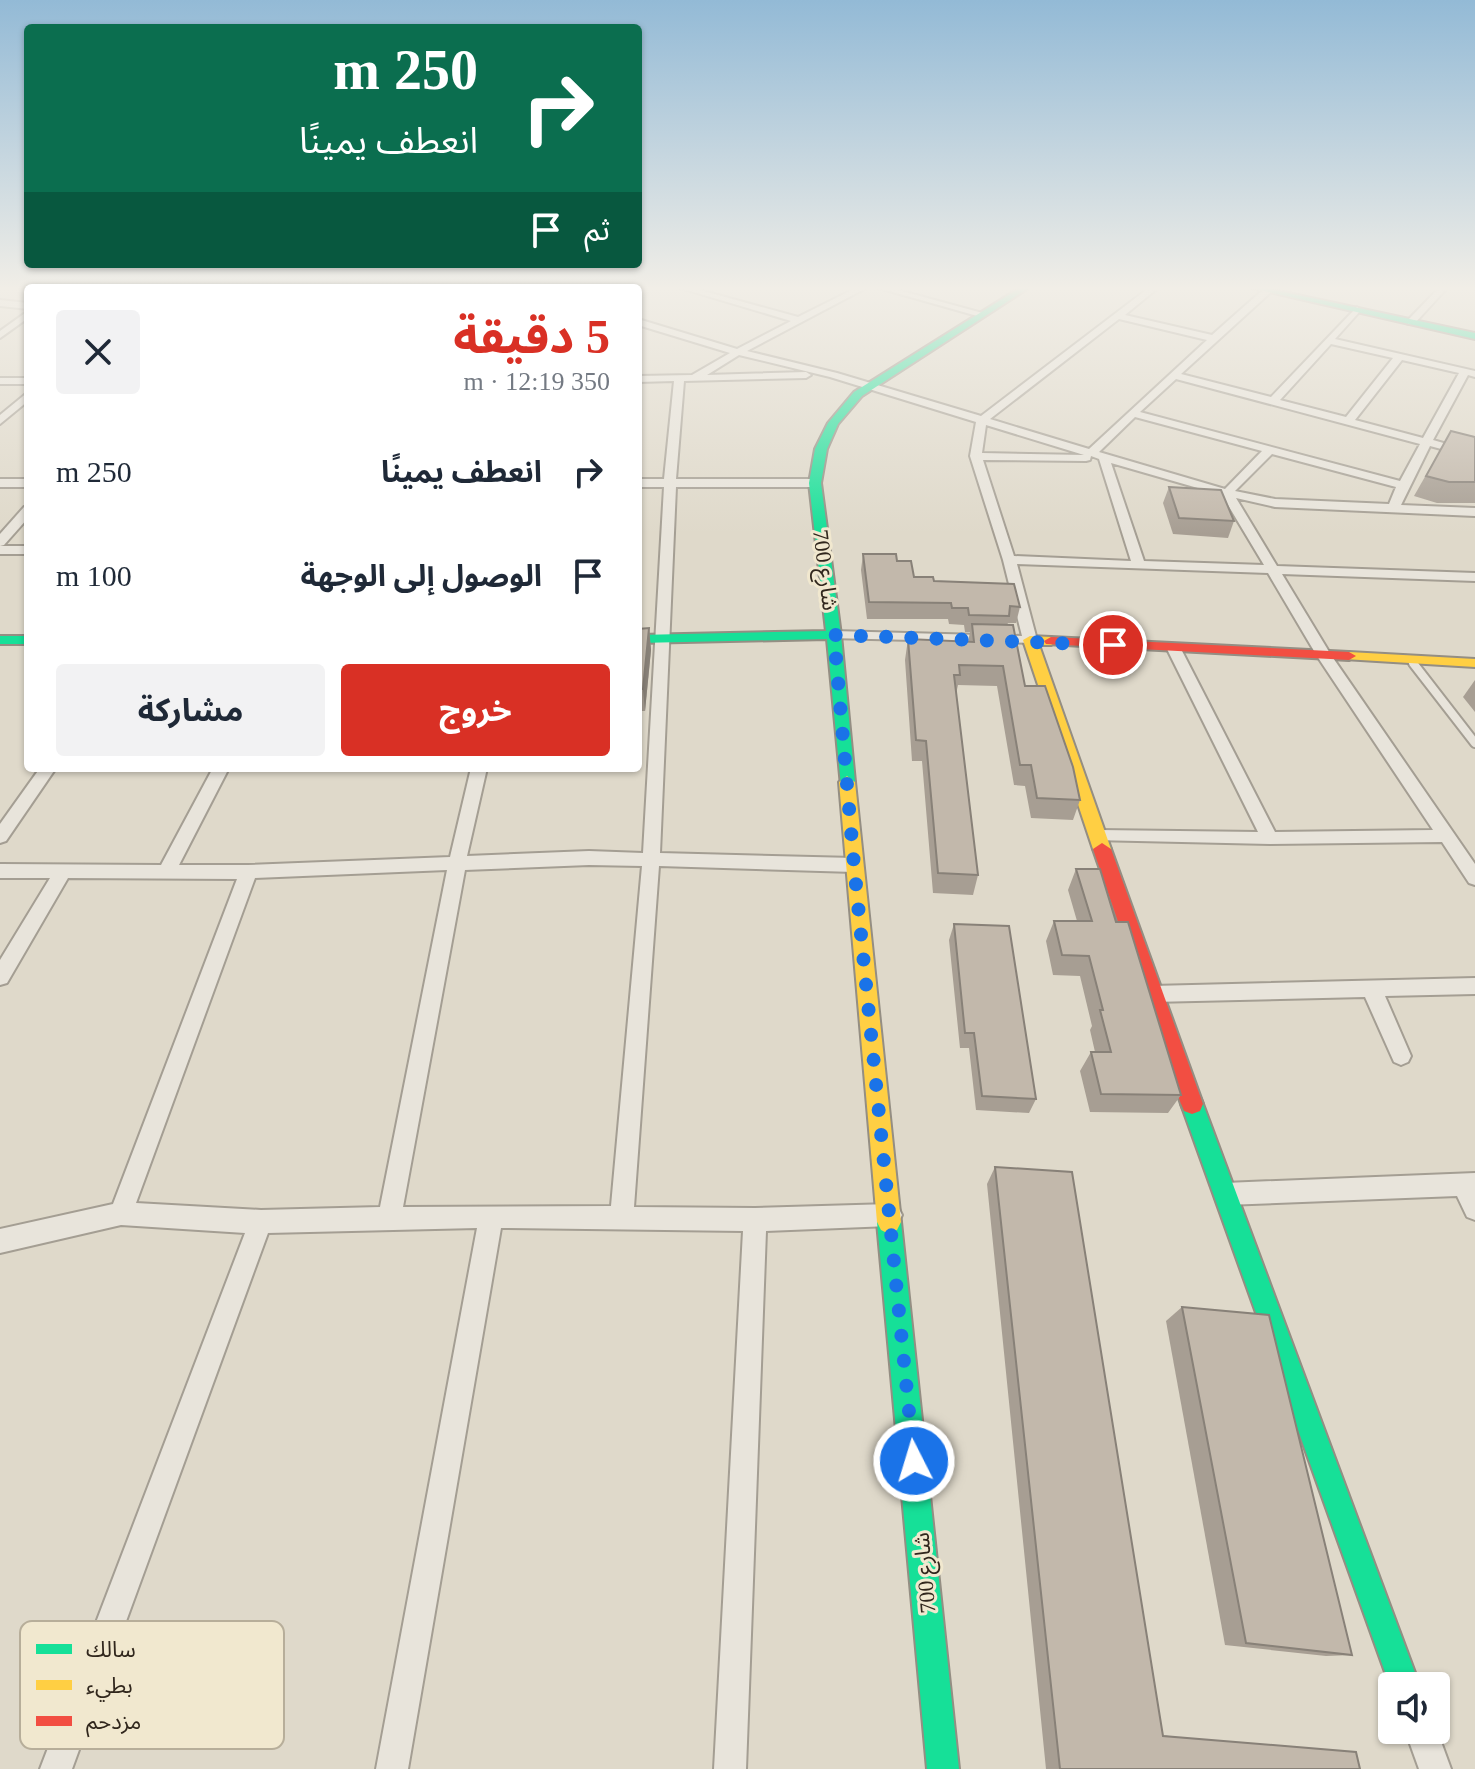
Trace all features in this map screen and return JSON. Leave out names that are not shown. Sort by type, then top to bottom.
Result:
[{"type":"main road","name":"شارع 700","points":[[895,370],[869,386],[833,423],[821,449],[815,483],[834,635],[943,1769]]},
{"type":"main road","points":[[642,639],[834,635]]},
{"type":"main road","points":[[0,640],[24,640]]},
{"type":"main road","points":[[1400,1672],[1152,994],[1030,640],[1475,663]]},
{"type":"street","points":[[686,379],[704,370]]},
{"type":"street","points":[[811,370],[1227,493],[1275,503],[1470,512],[1475,523]]},
{"type":"street","points":[[834,635],[1030,640],[976,456],[981,421],[1049,370]]},
{"type":"street","points":[[1100,456],[1134,414],[1180,370]]},
{"type":"street","points":[[1273,401],[1303,370]]},
{"type":"street","points":[[1349,421],[1389,370]]},
{"type":"street","points":[[1393,509],[1427,442],[1470,373]]},
{"type":"street","points":[[642,379],[833,375]]},
{"type":"street","points":[[1174,375],[1475,455]]},
{"type":"street","points":[[622,1218],[651,859],[670,483],[686,379]]},
{"type":"street","points":[[0,381],[24,381]]},
{"type":"street","points":[[0,421],[24,399]]},
{"type":"street","points":[[1134,414],[1403,485]]},
{"type":"street","points":[[1227,493],[1270,450]]},
{"type":"street","points":[[976,456],[1100,456]]},
{"type":"street","points":[[1100,456],[1138,563]]},
{"type":"street","points":[[0,483],[24,483]]},
{"type":"street","points":[[642,483],[815,483]]},
{"type":"street","points":[[1227,493],[1324,656],[1475,878]]},
{"type":"street","points":[[0,542],[24,515]]},
{"type":"street","points":[[0,550],[24,550]]},
{"type":"street","points":[[1009,560],[1475,577]]},
{"type":"street","points":[[1174,649],[1270,838]]},
{"type":"street","points":[[0,837],[45,772]]},
{"type":"street","points":[[167,870],[219,772]]},
{"type":"street","points":[[389,1220],[457,863],[478,772]]},
{"type":"street","points":[[1099,836],[1446,836]]},
{"type":"street","points":[[0,871],[248,872],[589,858],[854,865]]},
{"type":"street","points":[[121,1214],[248,872]]},
{"type":"street","points":[[0,977],[62,873]]},
{"type":"street","points":[[1152,994],[1475,986]]},
{"type":"street","points":[[1372,990],[1401,1056]]},
{"type":"street","points":[[1225,1194],[1469,1184],[1475,1209]]},
{"type":"street","points":[[0,1241],[121,1214],[261,1222],[491,1216],[755,1220],[890,1215]]},
{"type":"street","points":[[392,1769],[491,1216]]},
{"type":"street","points":[[730,1769],[755,1220]]},
{"type":"street","points":[[111,1621],[261,1222]]},
{"type":"street","points":[[1426,1744],[1435,1769]]},
{"type":"street","points":[[56,1769],[63,1749]]},
{"type":"lane","points":[[1411,660],[1475,743]]},
{"type":"building","points":[[1451,431],[1475,437],[1475,482],[1449,482],[1426,476]]},
{"type":"building","points":[[1169,487],[1221,490],[1234,521],[1179,518]]},
{"type":"building","points":[[863,554],[896,554],[897,561],[911,561],[914,577],[933,577],[934,581],[1014,584],[1020,607],[1010,606],[1009,616],[969,615],[968,608],[952,608],[951,603],[869,602]]},
{"type":"building","points":[[972,624],[1013,625],[1025,686],[1045,686],[1073,767],[1080,800],[1037,798],[1031,765],[1020,765],[1003,666],[959,665],[960,675],[954,675],[978,875],[938,873],[926,741],[916,740],[908,639],[974,642]]},
{"type":"building","points":[[649,628],[643,689],[642,689],[642,629]]},
{"type":"building","points":[[1076,869],[1100,869],[1116,922],[1128,922],[1181,1095],[1101,1094],[1091,1052],[1111,1052],[1089,956],[1062,955],[1054,921],[1092,921]]},
{"type":"building","points":[[954,924],[1009,926],[1036,1099],[982,1096],[974,1033],[965,1033]]},
{"type":"building","points":[[995,1167],[1072,1172],[1163,1736],[1356,1752],[1360,1769],[1060,1769]]},
{"type":"building","points":[[1182,1307],[1269,1315],[1352,1655],[1246,1643]]},
{"type":"traffic: fast","points":[[847,782],[834,635],[815,483],[821,449],[833,423],[858,394],[896,370]]},
{"type":"traffic: fast","points":[[642,639],[834,635]]},
{"type":"traffic: fast","points":[[0,640],[24,640]]},
{"type":"traffic: fast","points":[[1192,1104],[1400,1672]]},
{"type":"traffic: fast","points":[[889,1222],[943,1769]]},
{"type":"traffic: slow","points":[[1051,641],[1030,640],[1102,849]]},
{"type":"traffic: slow","points":[[1349,656],[1475,663]]},
{"type":"traffic: slow","points":[[847,782],[889,1222]]},
{"type":"traffic: jam","points":[[1051,641],[1349,656]]},
{"type":"traffic: jam","points":[[1102,849],[1192,1104]]},
{"type":"route","points":[[914,1461],[834,635],[1113,645]]}]
